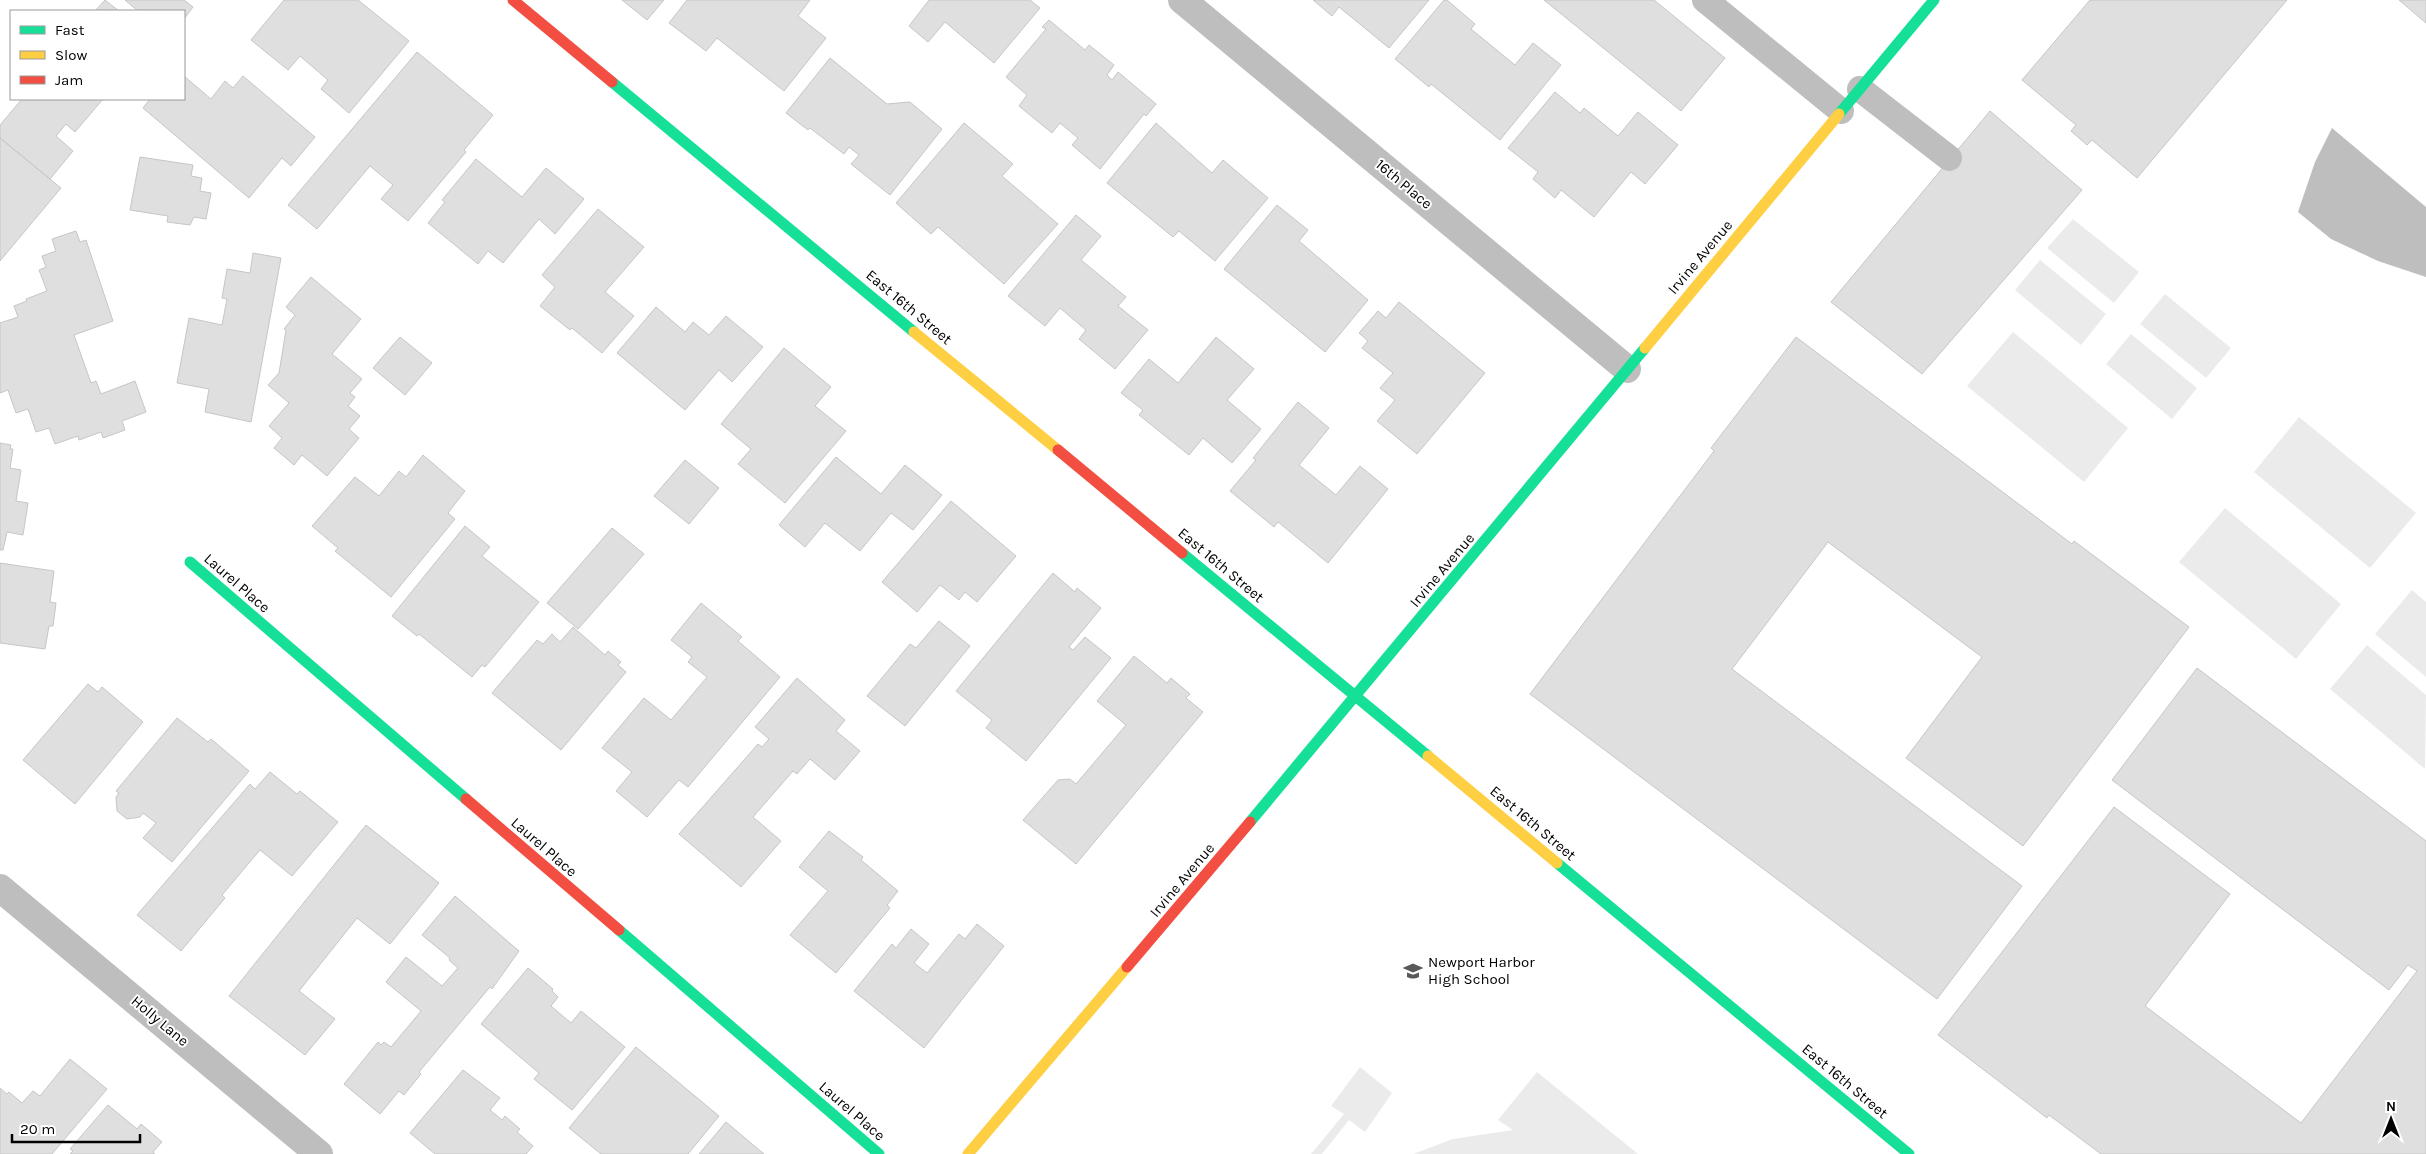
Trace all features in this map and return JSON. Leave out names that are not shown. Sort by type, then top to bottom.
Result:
[{"type":"street","name":"East 16th Street","points":[[513,0],[1909,1154]]},
{"type":"street","name":"16th Place","points":[[1182,0],[1627,368]]},
{"type":"street","name":"Irvine Avenue","points":[[968,1154],[1357,696],[1934,0]]},
{"type":"street","name":"Laurel Place","points":[[190,562],[879,1154]]},
{"type":"street","name":"Holly Lane","points":[[0,888],[320,1154]]},
{"type":"lane","points":[[1705,0],[1841,111]]},
{"type":"lane","points":[[1860,89],[1949,158]]},
{"type":"shaded area","points":[[2332,128],[2426,207],[2426,277],[2378,261],[2331,239],[2298,212],[2315,162]]},
{"type":"shaded area","points":[[2073,219],[2139,272],[2114,303],[2047,248]]},
{"type":"shaded area","points":[[2040,260],[2106,314],[2081,345],[2015,290]]},
{"type":"shaded area","points":[[2165,294],[2231,348],[2206,378],[2140,324]]},
{"type":"shaded area","points":[[2013,332],[2128,428],[2084,482],[1967,386]]},
{"type":"shaded area","points":[[2131,334],[2197,388],[2172,419],[2106,364]]},
{"type":"shaded area","points":[[2299,417],[2416,513],[2370,568],[2254,472]]},
{"type":"shaded area","points":[[2225,508],[2341,604],[2296,659],[2179,562]]},
{"type":"shaded area","points":[[2412,590],[2426,602],[2426,677],[2375,634]]},
{"type":"shaded area","points":[[2367,645],[2426,695],[2425,769],[2330,689]]},
{"type":"shaded area","points":[[1360,1067],[1392,1093],[1365,1132],[1349,1120],[1322,1154],[1311,1154],[1344,1114],[1331,1106]]},
{"type":"shaded area","points":[[1537,1072],[1638,1154],[1413,1154],[1453,1139],[1513,1130],[1498,1120]]},
{"type":"building","points":[[105,0],[118,10],[96,10]]},
{"type":"building","points":[[125,0],[184,0],[193,7],[185,18],[185,10],[137,10]]},
{"type":"building","points":[[284,0],[358,0],[409,41],[349,113],[321,89],[328,80],[300,56],[288,70],[251,40]]},
{"type":"building","points":[[622,0],[664,0],[647,20]]},
{"type":"building","points":[[687,0],[810,0],[798,16],[826,38],[784,91],[717,38],[706,51],[669,23]]},
{"type":"building","points":[[929,0],[1030,0],[1040,8],[994,63],[945,22],[928,42],[909,26]]},
{"type":"building","points":[[1313,0],[1429,0],[1389,48],[1339,7],[1332,16]]},
{"type":"building","points":[[1444,0],[1447,0],[1475,24],[1471,29],[1515,65],[1533,43],[1561,65],[1500,140],[1431,84],[1429,87],[1395,59]]},
{"type":"building","points":[[1544,0],[1654,0],[1725,58],[1681,111]]},
{"type":"building","points":[[2090,0],[2287,0],[2137,178],[2092,140],[2087,145],[2071,131],[2076,125],[2022,80]]},
{"type":"building","points":[[2399,0],[2426,0],[2426,23]]},
{"type":"building","points":[[1049,20],[1085,50],[1089,45],[1114,65],[1107,75],[1112,80],[1118,72],[1156,104],[1146,116],[1144,114],[1100,169],[1072,145],[1078,138],[1060,123],[1052,133],[1019,106],[1027,95],[1006,77],[1046,29],[1042,27]]},
{"type":"building","points":[[417,52],[493,115],[464,150],[466,152],[408,221],[381,199],[393,185],[370,166],[317,229],[288,205]]},
{"type":"building","points":[[830,58],[887,104],[910,102],[942,129],[890,195],[851,164],[859,155],[849,147],[844,154],[810,128],[808,130],[786,113]]},
{"type":"building","points":[[243,76],[315,137],[291,166],[282,158],[249,198],[143,108],[149,100],[185,100],[185,77],[211,99],[225,81],[233,88]]},
{"type":"building","points":[[1555,92],[1580,113],[1584,108],[1618,136],[1638,112],[1678,145],[1645,184],[1631,172],[1594,217],[1561,190],[1555,198],[1533,179],[1538,172],[1508,148]]},
{"type":"building","points":[[21,100],[102,100],[75,132],[66,124],[56,136],[73,151],[50,179],[0,138],[0,125]]},
{"type":"building","points":[[1990,111],[2082,190],[1922,374],[1831,302]]},
{"type":"building","points":[[964,123],[1013,164],[1002,176],[1058,224],[1004,284],[938,227],[931,234],[896,203]]},
{"type":"building","points":[[1156,123],[1212,173],[1223,160],[1268,198],[1215,261],[1179,231],[1173,237],[1107,183]]},
{"type":"building","points":[[0,138],[61,188],[0,261]]},
{"type":"building","points":[[140,157],[193,165],[191,176],[202,178],[200,191],[211,193],[206,219],[194,217],[190,225],[167,222],[168,216],[130,210]]},
{"type":"building","points":[[476,159],[522,197],[546,168],[584,199],[555,234],[539,219],[503,263],[488,251],[478,264],[428,223],[445,202],[442,200]]},
{"type":"building","points":[[1277,205],[1308,230],[1299,241],[1368,300],[1325,352],[1224,269]]},
{"type":"building","points":[[598,209],[644,247],[605,292],[634,316],[602,353],[572,328],[570,330],[540,306],[555,287],[542,275]]},
{"type":"building","points":[[1076,215],[1101,236],[1081,260],[1126,297],[1118,306],[1148,330],[1115,369],[1079,339],[1086,330],[1060,308],[1045,326],[1008,296]]},
{"type":"building","points":[[76,231],[80,242],[86,240],[113,321],[74,335],[91,383],[96,381],[101,394],[135,381],[146,412],[122,421],[125,430],[103,438],[101,432],[79,440],[78,436],[55,444],[49,428],[36,432],[28,409],[16,413],[8,390],[0,393],[0,323],[18,317],[14,306],[47,291],[39,270],[46,267],[42,256],[56,251],[52,239]]},
{"type":"building","points":[[253,253],[281,258],[251,422],[205,412],[209,389],[177,383],[189,318],[222,325],[227,299],[222,298],[227,269],[250,273]]},
{"type":"building","points":[[311,277],[361,319],[332,354],[362,379],[350,393],[355,397],[348,406],[360,416],[349,429],[359,438],[327,476],[302,455],[294,465],[274,448],[282,438],[269,426],[289,403],[268,385],[279,373],[286,330],[284,329],[295,315],[286,307]]},
{"type":"building","points":[[1399,302],[1485,373],[1417,454],[1377,421],[1395,400],[1380,388],[1393,373],[1362,348],[1368,341],[1359,333],[1378,311],[1386,318]]},
{"type":"building","points":[[656,307],[685,332],[693,322],[709,335],[726,316],[763,347],[732,382],[719,370],[685,410],[617,353]]},
{"type":"building","points":[[400,337],[432,363],[405,395],[373,368]]},
{"type":"building","points":[[1216,337],[1254,369],[1227,400],[1261,429],[1232,463],[1203,438],[1189,455],[1139,415],[1143,410],[1121,393],[1149,359],[1178,383]]},
{"type":"building","points":[[1796,337],[2072,544],[2074,541],[2189,627],[2023,846],[1906,758],[1982,657],[1828,542],[1732,669],[2022,886],[1937,999],[1530,694],[1714,451],[1711,448]]},
{"type":"building","points":[[784,348],[831,387],[815,406],[846,431],[785,503],[738,464],[751,449],[721,424]]},
{"type":"building","points":[[1298,402],[1329,428],[1299,465],[1336,495],[1360,466],[1388,489],[1328,563],[1278,522],[1274,527],[1230,491],[1256,460],[1253,458]]},
{"type":"building","points":[[0,443],[11,445],[10,449],[13,449],[10,468],[21,470],[16,501],[28,503],[23,535],[7,532],[3,550],[0,550]]},
{"type":"building","points":[[423,455],[465,491],[448,513],[455,519],[391,597],[335,551],[338,548],[312,526],[355,477],[379,496],[399,471],[406,477]]},
{"type":"building","points":[[836,457],[881,494],[905,465],[942,495],[913,530],[891,513],[860,551],[825,523],[805,547],[779,525]]},
{"type":"building","points":[[685,460],[719,488],[689,524],[654,496]]},
{"type":"building","points":[[951,501],[1016,556],[977,602],[965,592],[959,600],[940,585],[917,612],[882,582]]},
{"type":"building","points":[[465,526],[490,547],[482,556],[539,602],[485,667],[482,665],[472,677],[419,634],[417,636],[392,616]]},
{"type":"building","points":[[612,528],[644,554],[578,629],[547,603]]},
{"type":"building","points":[[0,563],[54,571],[50,602],[56,603],[53,626],[49,626],[45,649],[0,643]]},
{"type":"building","points":[[1053,573],[1075,592],[1077,588],[1101,608],[1069,647],[1073,650],[1085,637],[1111,658],[1026,761],[986,728],[992,720],[956,691]]},
{"type":"building","points":[[701,603],[742,637],[738,641],[780,677],[688,787],[679,780],[647,817],[616,791],[632,772],[602,748],[644,698],[671,720],[707,677],[688,662],[692,657],[671,640]]},
{"type":"building","points":[[939,621],[970,646],[905,726],[867,696],[910,644],[916,648]]},
{"type":"building","points":[[573,627],[605,655],[608,651],[621,662],[618,665],[626,672],[561,750],[492,693],[537,640],[543,644],[552,634],[560,642]]},
{"type":"building","points":[[1134,656],[1167,683],[1171,678],[1190,694],[1186,698],[1203,712],[1076,864],[1023,820],[1058,780],[1070,779],[1076,784],[1126,725],[1097,701]]},
{"type":"building","points":[[2197,668],[2426,841],[2426,1154],[2101,1154],[2049,1115],[2047,1118],[1938,1035],[2114,807],[2230,894],[2145,1006],[2301,1123],[2417,971],[2408,965],[2389,990],[2112,780]]},
{"type":"building","points":[[797,678],[845,720],[836,731],[860,751],[835,780],[810,759],[797,774],[793,771],[753,817],[781,841],[741,887],[679,834],[758,744],[762,747],[769,739],[755,727]]},
{"type":"building","points":[[88,684],[98,692],[102,687],[143,722],[75,804],[23,760]]},
{"type":"building","points":[[177,718],[208,742],[211,739],[249,771],[172,862],[143,838],[156,823],[143,813],[140,817],[127,819],[117,811],[116,797],[119,793],[116,791]]},
{"type":"building","points":[[270,772],[297,794],[300,791],[338,822],[292,876],[260,850],[222,895],[225,898],[181,951],[137,915],[250,784],[255,789]]},
{"type":"building","points":[[366,825],[439,883],[390,944],[357,918],[299,991],[335,1019],[305,1055],[229,996]]},
{"type":"building","points":[[829,831],[863,857],[861,860],[898,891],[887,905],[890,908],[836,973],[790,935],[828,891],[799,867]]},
{"type":"building","points":[[455,896],[519,951],[492,989],[490,987],[419,1072],[421,1074],[404,1095],[399,1091],[380,1114],[344,1084],[378,1042],[381,1045],[384,1042],[391,1047],[421,1011],[386,982],[406,957],[442,986],[458,968],[449,960],[450,958],[422,935]]},
{"type":"building","points":[[977,924],[1004,946],[924,1048],[854,991],[892,944],[896,948],[911,929],[929,944],[914,963],[927,973],[959,934],[965,939]]},
{"type":"building","points":[[528,968],[553,989],[552,991],[558,997],[551,1006],[571,1023],[581,1011],[625,1047],[572,1110],[534,1079],[539,1073],[481,1024]]},
{"type":"building","points":[[636,1047],[719,1116],[688,1154],[601,1154],[569,1128]]},
{"type":"building","points":[[70,1059],[107,1089],[52,1154],[0,1154],[0,1088],[7,1094],[9,1092],[22,1103],[33,1091],[40,1096]]},
{"type":"building","points":[[463,1070],[500,1098],[490,1110],[502,1120],[505,1116],[520,1129],[517,1132],[533,1146],[526,1154],[435,1154],[410,1133]]},
{"type":"building","points":[[108,1105],[137,1129],[141,1124],[162,1142],[153,1152],[155,1154],[70,1154],[73,1151],[70,1149]]},
{"type":"building","points":[[726,1122],[764,1154],[699,1154]]},
{"type":"traffic: fast","points":[[1839,114],[1934,0]]},
{"type":"traffic: fast","points":[[612,82],[914,332]]},
{"type":"traffic: fast","points":[[1250,822],[1645,348]]},
{"type":"traffic: fast","points":[[1182,553],[1428,756]]},
{"type":"traffic: fast","points":[[190,562],[466,799]]},
{"type":"traffic: fast","points":[[1557,863],[1909,1154]]},
{"type":"traffic: fast","points":[[619,930],[879,1154]]},
{"type":"traffic: slow","points":[[1645,348],[1839,114]]},
{"type":"traffic: slow","points":[[914,332],[1058,450]]},
{"type":"traffic: slow","points":[[1428,756],[1557,863]]},
{"type":"traffic: slow","points":[[968,1154],[1127,967]]},
{"type":"traffic: jam","points":[[513,0],[612,82]]},
{"type":"traffic: jam","points":[[1058,450],[1182,553]]},
{"type":"traffic: jam","points":[[466,799],[619,930]]},
{"type":"traffic: jam","points":[[1127,967],[1250,822]]},
{"type":"place","name":"Newport Harbor High School","points":[[1413,971]]}]
